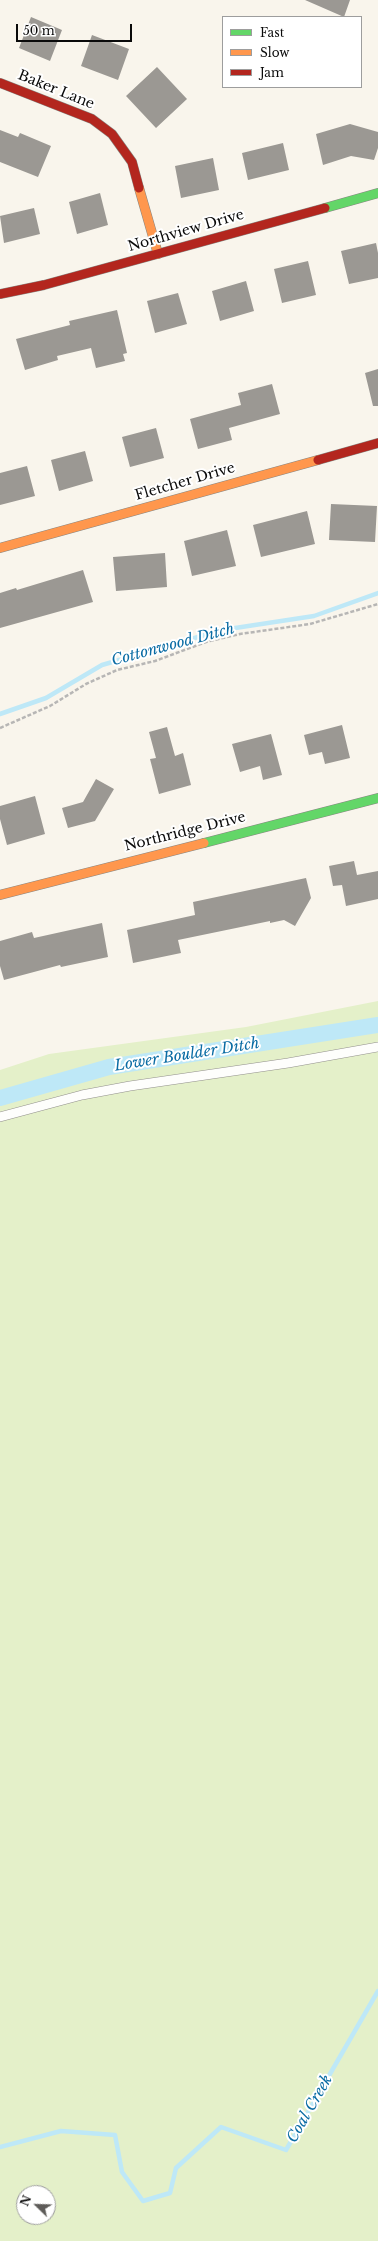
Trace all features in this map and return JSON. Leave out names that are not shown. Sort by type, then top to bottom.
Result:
[{"type":"street","name":"Baker Lane","points":[[0,82],[92,119],[112,134],[132,162],[158,254]]},
{"type":"street","name":"Northview Drive","points":[[0,294],[44,285],[378,193]]},
{"type":"street","name":"Fletcher Drive","points":[[0,548],[378,443]]},
{"type":"street","name":"Northridge Drive","points":[[0,895],[378,798]]},
{"type":"lane","points":[[0,1117],[103,1091],[288,1063],[378,1047]]},
{"type":"path","points":[[0,728],[50,706],[86,684],[117,670],[155,660],[206,642],[240,634],[310,624],[378,604]]},
{"type":"green space","points":[[378,1001],[378,2241],[0,2241],[0,1070],[49,1054],[246,1027]]},
{"type":"building","points":[[305,0],[350,0],[344,16]]},
{"type":"building","points":[[31,17],[62,30],[50,61],[19,48]]},
{"type":"building","points":[[92,35],[129,49],[118,80],[81,66]]},
{"type":"building","points":[[157,67],[187,99],[156,128],[126,96]]},
{"type":"building","points":[[350,124],[378,132],[378,148],[374,160],[351,156],[323,165],[316,134]]},
{"type":"building","points":[[0,130],[18,137],[20,133],[51,146],[38,177],[0,162]]},
{"type":"building","points":[[283,143],[289,170],[248,180],[242,153]]},
{"type":"building","points":[[213,158],[219,190],[181,198],[175,166]]},
{"type":"building","points":[[100,193],[108,225],[77,234],[69,202]]},
{"type":"building","points":[[34,208],[40,234],[4,243],[0,216]]},
{"type":"building","points":[[376,243],[378,253],[378,278],[349,284],[341,251]]},
{"type":"building","points":[[308,261],[316,295],[282,303],[274,269]]},
{"type":"building","points":[[246,281],[254,311],[220,321],[212,291]]},
{"type":"building","points":[[178,293],[187,324],[155,333],[147,301]]},
{"type":"building","points":[[117,310],[127,353],[123,354],[125,361],[96,368],[91,348],[57,356],[58,360],[25,370],[16,339],[70,325],[69,321]]},
{"type":"building","points":[[378,369],[378,406],[373,406],[365,373]]},
{"type":"building","points":[[272,384],[280,414],[229,428],[232,440],[198,449],[190,419],[241,405],[238,393]]},
{"type":"building","points":[[156,428],[164,458],[130,467],[122,437]]},
{"type":"building","points":[[85,451],[93,481],[59,491],[51,460]]},
{"type":"building","points":[[27,466],[35,496],[0,505],[0,473]]},
{"type":"building","points":[[331,504],[377,506],[375,542],[329,540]]},
{"type":"building","points":[[307,511],[315,544],[261,557],[253,525]]},
{"type":"building","points":[[227,530],[236,566],[192,576],[184,541]]},
{"type":"building","points":[[165,553],[167,587],[116,591],[113,557]]},
{"type":"building","points":[[83,570],[93,602],[0,628],[0,593],[16,588],[17,590]]},
{"type":"building","points":[[342,725],[350,758],[325,764],[322,752],[309,755],[304,735]]},
{"type":"building","points":[[167,727],[175,756],[183,753],[191,785],[159,794],[150,759],[156,758],[149,732]]},
{"type":"building","points":[[271,734],[282,775],[263,780],[260,766],[240,772],[232,744]]},
{"type":"building","points":[[96,779],[114,789],[95,821],[68,828],[62,808],[83,802]]},
{"type":"building","points":[[35,796],[45,834],[7,845],[0,819],[0,806]]},
{"type":"building","points":[[354,861],[357,875],[378,871],[378,899],[346,906],[342,885],[333,886],[329,866]]},
{"type":"building","points":[[306,878],[311,898],[295,926],[284,920],[270,923],[270,921],[178,940],[181,953],[133,963],[127,930],[195,915],[193,902]]},
{"type":"building","points":[[102,923],[108,957],[61,967],[60,965],[4,980],[0,966],[0,941],[32,932],[34,938]]},
{"type":"waterway","name":"Cottonwood Ditch","points":[[0,714],[46,698],[102,665],[222,630],[314,616],[378,593]]},
{"type":"waterway","name":"Lower Boulder Ditch","points":[[0,1098],[109,1067],[378,1025]]},
{"type":"waterway","name":"Coal Creek","points":[[0,2147],[61,2131],[115,2135],[122,2172],[143,2201],[170,2193],[176,2168],[221,2127],[286,2150],[378,1991]]},
{"type":"traffic: fast","points":[[325,208],[378,193]]},
{"type":"traffic: fast","points":[[204,843],[378,798]]},
{"type":"traffic: slow","points":[[139,188],[158,254]]},
{"type":"traffic: slow","points":[[0,548],[318,460]]},
{"type":"traffic: slow","points":[[0,895],[204,843]]},
{"type":"traffic: jam","points":[[0,83],[92,119],[112,134],[132,162],[139,188]]},
{"type":"traffic: jam","points":[[0,294],[44,285],[325,208]]},
{"type":"traffic: jam","points":[[318,460],[378,443]]}]
